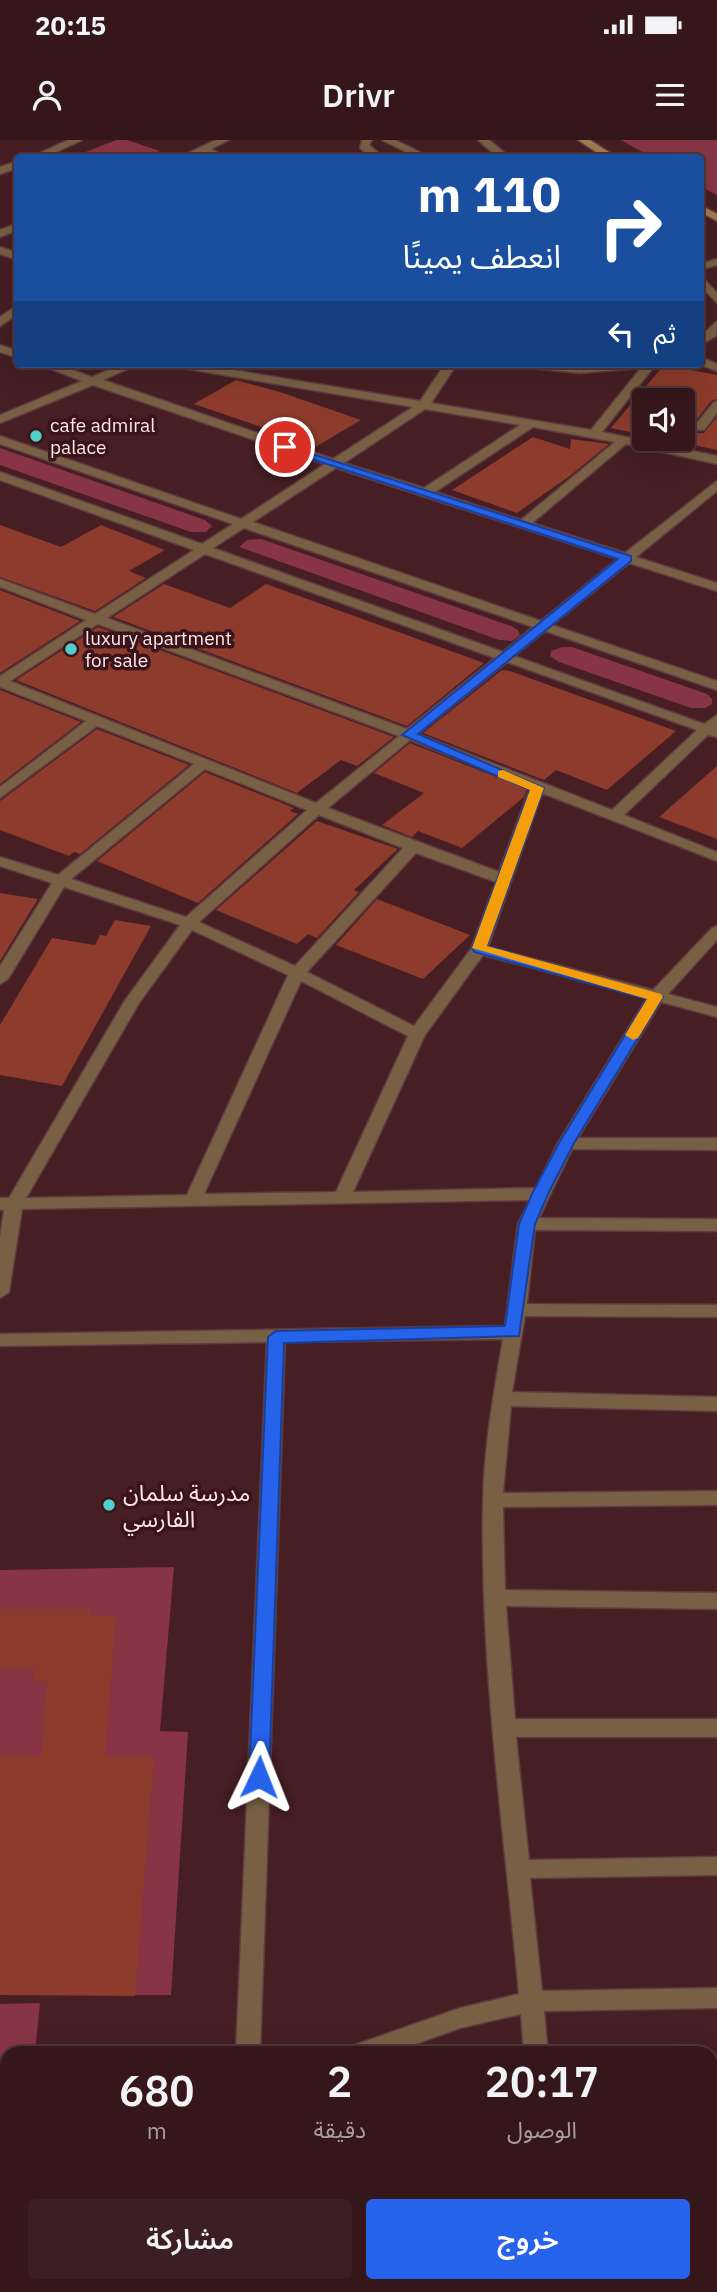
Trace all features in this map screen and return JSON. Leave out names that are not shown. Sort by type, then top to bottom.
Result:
[{"type":"street","points":[[44,154],[77,140]]},
{"type":"street","points":[[191,154],[224,140]]},
{"type":"street","points":[[367,140],[364,146],[374,154]]},
{"type":"street","points":[[387,140],[418,154]]},
{"type":"street","points":[[483,140],[501,154]]},
{"type":"street","points":[[583,140],[606,154]]},
{"type":"street","points":[[203,149],[215,154]]},
{"type":"street","points":[[704,283],[717,300]]},
{"type":"street","points":[[0,323],[14,311]]},
{"type":"street","points":[[709,338],[717,324]]},
{"type":"street","points":[[55,368],[333,463],[717,587]]},
{"type":"street","points":[[0,419],[125,368]]},
{"type":"street","points":[[200,368],[594,434],[717,460]]},
{"type":"street","points":[[0,682],[424,405],[448,368]]},
{"type":"street","points":[[560,368],[601,368]]},
{"type":"street","points":[[594,434],[647,368]]},
{"type":"street","points":[[700,427],[717,406]]},
{"type":"street","points":[[427,492],[530,424]]},
{"type":"street","points":[[0,440],[717,686]]},
{"type":"street","points":[[522,525],[623,441]]},
{"type":"street","points":[[0,476],[713,727],[613,817]]},
{"type":"street","points":[[0,1292],[7,1204],[132,1002],[189,923],[317,809],[717,485]]},
{"type":"street","points":[[0,583],[409,735],[537,788],[717,857]]},
{"type":"street","points":[[0,682],[412,848],[503,878]]},
{"type":"street","points":[[0,794],[95,721]]},
{"type":"street","points":[[0,979],[61,880],[203,764]]},
{"type":"street","points":[[342,1198],[417,1034],[479,948],[537,788]]},
{"type":"street","points":[[193,1200],[298,972],[412,848]]},
{"type":"street","points":[[0,861],[189,923],[298,972],[417,1034]]},
{"type":"street","points":[[536,2046],[505,1728],[495,1598],[493,1500],[502,1399],[517,1310],[527,1224],[566,1143],[656,997],[713,941]]},
{"type":"street","points":[[479,948],[717,1012]]},
{"type":"street","points":[[566,1143],[717,1144]]},
{"type":"street","points":[[7,1204],[540,1194]]},
{"type":"street","points":[[527,1224],[717,1225]]},
{"type":"street","points":[[517,1310],[717,1311]]},
{"type":"street","points":[[0,1340],[513,1332]]},
{"type":"street","points":[[248,2046],[276,1337]]},
{"type":"street","points":[[502,1399],[717,1404]]},
{"type":"street","points":[[493,1500],[717,1499]]},
{"type":"street","points":[[495,1598],[717,1601]]},
{"type":"street","points":[[505,1728],[717,1728]]},
{"type":"street","points":[[520,1869],[717,1866]]},
{"type":"street","points":[[380,2046],[460,2018],[533,2001],[717,1998]]},
{"type":"shaded area","points":[[116,140],[127,140],[160,151],[152,154],[81,154]]},
{"type":"shaded area","points":[[621,140],[717,140],[717,195],[704,188],[704,154],[646,154]]},
{"type":"shaded area","points":[[0,448],[205,520],[212,526],[206,532],[191,532],[0,465]]},
{"type":"shaded area","points":[[261,539],[511,626],[518,630],[520,635],[512,641],[499,640],[239,547],[247,540]]},
{"type":"shaded area","points":[[572,647],[707,694],[712,699],[712,704],[705,708],[691,708],[559,662],[550,656],[551,651]]},
{"type":"shaded area","points":[[174,1567],[160,1731],[188,1732],[171,1995],[0,1995],[0,1570]]},
{"type":"shaded area","points":[[40,2003],[36,2046],[0,2046],[0,2004]]},
{"type":"building","points":[[661,368],[680,368],[717,375],[717,399],[711,401],[695,422],[695,388],[645,388]]},
{"type":"building","points":[[236,380],[361,420],[317,446],[194,404]]},
{"type":"building","points":[[632,403],[632,432],[611,428]]},
{"type":"building","points":[[717,417],[717,450],[695,445],[695,432],[704,433]]},
{"type":"building","points":[[533,437],[570,449],[571,439],[609,444],[517,513],[452,490]]},
{"type":"building","points":[[0,525],[61,547],[101,525],[165,550],[129,571],[146,578],[95,611],[0,577]]},
{"type":"building","points":[[164,584],[230,608],[266,584],[484,663],[407,726],[113,617]]},
{"type":"building","points":[[0,590],[80,621],[0,673]]},
{"type":"building","points":[[98,627],[394,737],[357,766],[341,760],[297,793],[16,680]]},
{"type":"building","points":[[502,670],[676,731],[607,790],[556,770],[544,780],[423,733]]},
{"type":"building","points":[[0,690],[81,722],[0,784]]},
{"type":"building","points":[[97,729],[189,765],[80,854],[74,852],[69,856],[0,830],[0,801]]},
{"type":"building","points":[[410,743],[527,789],[524,797],[462,848],[418,831],[412,837],[382,825],[424,793],[374,773]]},
{"type":"building","points":[[717,766],[717,839],[659,817]]},
{"type":"building","points":[[205,772],[294,808],[290,811],[298,814],[198,903],[97,861]]},
{"type":"building","points":[[317,821],[398,849],[354,890],[359,892],[317,938],[308,934],[297,944],[216,910]]},
{"type":"building","points":[[0,893],[38,899],[0,961]]},
{"type":"building","points":[[377,899],[470,935],[423,979],[336,945]]},
{"type":"building","points":[[115,920],[151,926],[62,1086],[0,1075],[0,1025],[52,938],[95,945],[100,935],[106,936]]},
{"type":"building","points":[[0,1609],[91,1609],[90,1616],[116,1616],[105,1757],[154,1757],[135,1996],[0,1995],[0,1756],[41,1756],[47,1682],[33,1681],[35,1669],[0,1669]]},
{"type":"slow traffic","points":[[503,774],[537,788],[479,948],[656,997],[633,1035]]},
{"type":"place","name":"cafe admiral palace","points":[[36,436]]},
{"type":"place","name":"luxury apartment for sale","points":[[71,649]]},
{"type":"place","name":"مدرسة سلمان الفارسي","points":[[109,1505]]},
{"type":"route","points":[[259,1777],[276,1337],[513,1332],[527,1224],[566,1143],[656,997],[479,948],[537,788],[409,735],[627,558],[285,447]]}]
